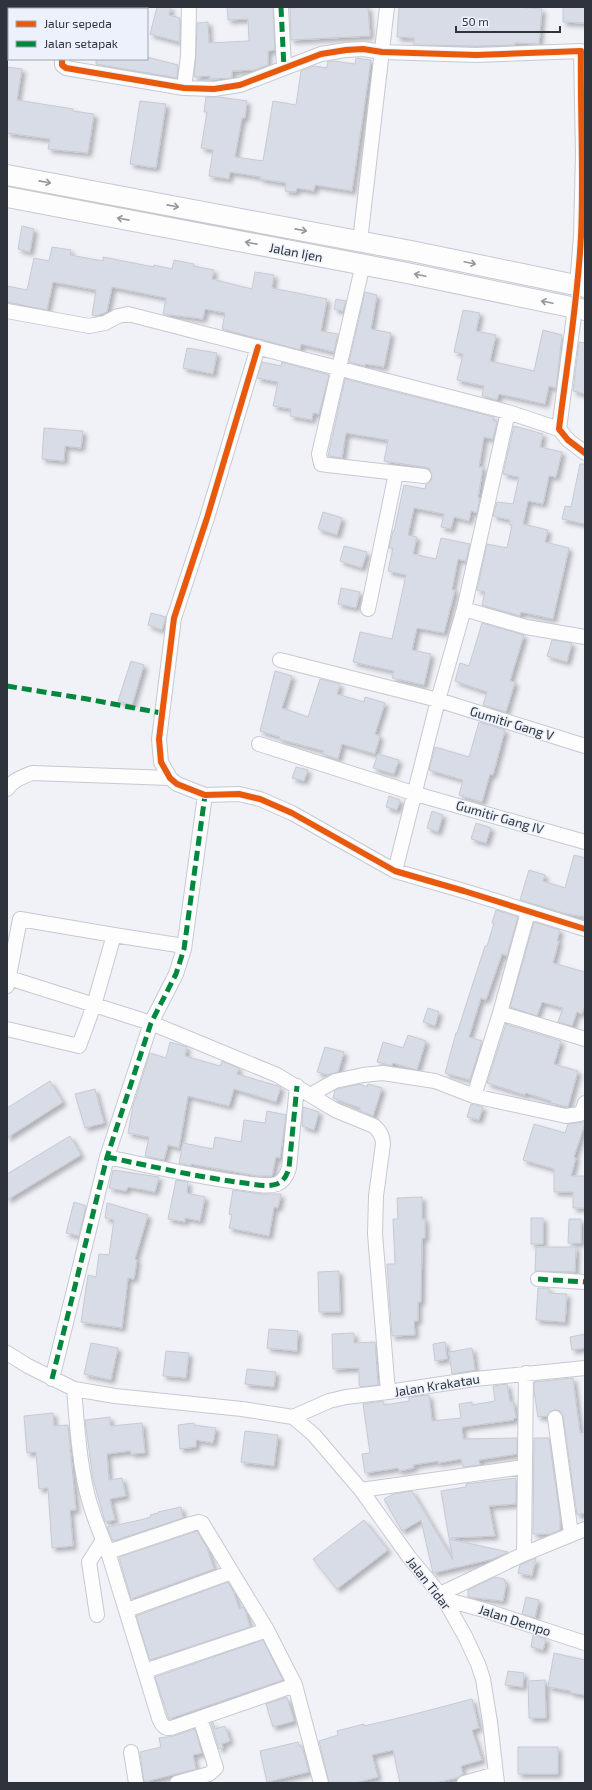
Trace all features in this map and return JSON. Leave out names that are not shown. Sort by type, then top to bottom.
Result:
[{"type":"street","points":[[184,88],[188,56],[189,7]]},
{"type":"street","points":[[281,7],[284,68]]},
{"type":"street","points":[[360,241],[387,7]]},
{"type":"street","points":[[62,60],[62,65],[66,68],[184,88],[214,89],[240,85],[262,78],[321,54],[363,49],[382,52],[476,55],[583,51],[580,309],[559,429]]},
{"type":"street","name":"Jalan Ijen","points":[[7,175],[360,241],[581,286]]},
{"type":"street","name":"Jalan Ijen","points":[[7,197],[363,264],[580,309]]},
{"type":"street","points":[[363,264],[319,459],[321,464],[424,476]]},
{"type":"street","points":[[7,311],[89,326],[105,323],[118,316],[128,314],[508,412],[559,429],[568,440],[585,453]]},
{"type":"street","points":[[258,347],[207,518],[174,618],[159,739],[161,762],[170,778],[177,784],[205,795],[239,794],[260,800],[311,823],[395,871],[585,929]]},
{"type":"street","points":[[395,871],[416,794],[438,700],[464,609],[508,412]]},
{"type":"street","points":[[368,609],[396,473]]},
{"type":"street","points":[[464,609],[526,627],[585,637]]},
{"type":"street","name":"Gumitir Gang V","points":[[280,660],[438,700],[585,746]]},
{"type":"street","name":"Gumitir Gang IV","points":[[259,744],[416,794],[585,842]]},
{"type":"street","points":[[7,789],[11,783],[32,773],[170,778]]},
{"type":"street","points":[[52,1379],[107,1157],[151,1024],[176,974],[184,946],[205,795]]},
{"type":"street","points":[[474,1096],[500,1013],[528,912]]},
{"type":"street","points":[[184,946],[20,919],[8,982],[94,1005],[151,1024],[262,1069],[296,1086],[342,1113],[374,1126],[382,1136],[383,1144],[376,1196],[375,1234],[388,1392]]},
{"type":"street","points":[[7,1029],[79,1046],[94,1005],[114,935]]},
{"type":"street","points":[[500,1013],[585,1039]]},
{"type":"street","points":[[310,1095],[335,1081],[363,1075],[384,1073],[435,1081],[474,1096],[566,1116],[580,1114],[585,1103]]},
{"type":"street","points":[[107,1157],[196,1176],[253,1184],[271,1185],[278,1183],[287,1176],[290,1168],[296,1086]]},
{"type":"street","points":[[538,1279],[585,1282]]},
{"type":"street","points":[[7,1353],[52,1379],[74,1389],[122,1397],[242,1409],[293,1417]]},
{"type":"street","name":"Jalan Krakatau","points":[[293,1417],[311,1408],[340,1398],[475,1379],[585,1368]]},
{"type":"street","points":[[524,1554],[526,1373]]},
{"type":"street","points":[[74,1389],[77,1426],[87,1493],[127,1610],[162,1726],[170,1729],[295,1685]]},
{"type":"street","name":"Jalan Tidar","points":[[293,1417],[329,1450],[361,1490],[409,1557],[442,1596],[472,1648],[478,1664],[490,1722],[497,1779]]},
{"type":"street","points":[[555,1418],[571,1534]]},
{"type":"street","points":[[361,1490],[524,1467]]},
{"type":"street","points":[[97,1616],[89,1562],[105,1546],[199,1522],[202,1524],[266,1630],[295,1685],[321,1783]]},
{"type":"street","points":[[442,1596],[524,1554],[585,1529]]},
{"type":"street","points":[[127,1610],[232,1572]]},
{"type":"street","name":"Jalan Dempo","points":[[442,1596],[585,1643]]},
{"type":"street","points":[[145,1671],[266,1630]]},
{"type":"street","points":[[177,1783],[209,1774],[216,1768],[200,1718]]},
{"type":"street","points":[[131,1752],[136,1783]]},
{"type":"street","points":[[464,1783],[497,1779]]},
{"type":"building","points":[[157,7],[171,7],[169,15],[180,18],[180,42],[150,34]]},
{"type":"building","points":[[227,7],[273,7],[275,50],[268,51],[268,65],[254,70],[232,71],[232,78],[209,79],[210,76],[194,77],[197,23],[208,22],[209,43],[249,41],[248,19],[228,20]]},
{"type":"building","points":[[368,7],[370,36],[291,40],[290,8]]},
{"type":"building","points":[[399,7],[516,7],[542,9],[539,44],[515,43],[515,45],[476,46],[414,45],[414,38],[397,37]]},
{"type":"building","points":[[563,7],[585,7],[585,23],[563,22]]},
{"type":"building","points":[[148,57],[178,65],[177,78],[96,64],[96,60],[148,60]]},
{"type":"building","points":[[356,58],[371,60],[352,191],[315,185],[314,191],[297,188],[296,192],[285,191],[286,183],[260,179],[261,177],[230,172],[229,179],[209,176],[213,150],[201,148],[207,112],[204,112],[206,97],[219,97],[247,101],[245,118],[242,118],[235,157],[263,161],[273,101],[296,105],[301,71],[314,66],[327,68],[328,61],[355,64]]},
{"type":"building","points":[[7,67],[22,69],[17,100],[94,114],[88,153],[48,149],[50,139],[7,133]]},
{"type":"building","points":[[140,101],[166,104],[156,168],[130,164]]},
{"type":"building","points":[[22,226],[34,229],[30,252],[18,249]]},
{"type":"building","points":[[52,247],[71,250],[70,255],[103,261],[103,257],[172,269],[174,260],[194,264],[193,266],[214,270],[212,279],[252,289],[255,272],[274,275],[272,288],[327,299],[321,331],[338,334],[334,352],[301,344],[300,350],[222,329],[225,313],[205,309],[203,319],[163,314],[166,298],[112,287],[107,312],[96,316],[92,315],[96,290],[53,282],[47,310],[7,302],[7,286],[27,290],[34,258],[49,261]]},
{"type":"building","points":[[365,292],[377,295],[371,329],[391,333],[384,367],[365,364],[365,366],[349,362]]},
{"type":"building","points":[[336,299],[346,301],[343,311],[334,309]]},
{"type":"building","points":[[463,310],[480,313],[476,331],[496,335],[490,361],[534,371],[543,330],[562,335],[556,388],[549,386],[545,404],[499,394],[497,400],[482,396],[484,386],[457,380],[463,354],[454,352]]},
{"type":"building","points":[[579,342],[585,343],[585,394],[573,391]]},
{"type":"building","points":[[187,348],[217,353],[213,374],[183,368]]},
{"type":"building","points":[[262,362],[281,366],[282,362],[329,375],[319,414],[313,413],[312,420],[290,416],[291,409],[273,406],[278,382],[257,378]]},
{"type":"building","points":[[345,379],[494,417],[493,421],[497,422],[493,439],[484,437],[479,467],[483,467],[477,513],[471,511],[469,521],[454,517],[451,529],[441,527],[444,514],[414,508],[408,535],[417,537],[413,554],[436,559],[441,538],[470,544],[466,561],[458,559],[452,590],[455,590],[444,633],[417,628],[412,650],[431,654],[424,685],[392,678],[394,671],[353,662],[360,632],[392,639],[406,575],[388,571],[393,548],[389,548],[404,485],[425,489],[426,484],[431,481],[432,477],[429,468],[384,461],[388,440],[346,433],[342,458],[328,456]]},
{"type":"building","points":[[514,426],[543,434],[540,447],[562,452],[556,477],[549,476],[543,504],[528,501],[523,524],[548,530],[545,542],[569,548],[553,619],[521,612],[520,616],[482,605],[485,592],[477,590],[487,544],[507,548],[512,525],[509,524],[510,520],[493,516],[497,502],[513,504],[519,477],[503,474]]},
{"type":"building","points":[[44,428],[83,431],[81,448],[65,446],[64,461],[42,459]]},
{"type":"building","points":[[580,464],[585,464],[585,524],[562,519],[565,506],[571,507]]},
{"type":"building","points":[[323,512],[342,518],[337,535],[318,529]]},
{"type":"building","points":[[344,546],[367,552],[362,568],[340,561]]},
{"type":"building","points":[[341,588],[360,592],[356,608],[338,604]]},
{"type":"building","points":[[151,613],[166,617],[162,630],[148,625]]},
{"type":"building","points":[[482,623],[524,635],[510,681],[515,682],[506,712],[483,705],[487,692],[455,681],[460,663],[469,666]]},
{"type":"building","points":[[552,640],[572,643],[567,662],[547,656]]},
{"type":"building","points":[[131,661],[144,665],[132,705],[118,701]]},
{"type":"building","points":[[275,671],[292,676],[282,708],[308,717],[320,679],[340,684],[337,694],[364,702],[365,697],[385,703],[375,734],[380,736],[375,754],[342,744],[338,759],[322,754],[324,751],[279,739],[280,737],[260,731]]},
{"type":"building","points":[[479,722],[505,730],[493,775],[490,774],[482,802],[459,795],[463,780],[429,770],[435,747],[469,757]]},
{"type":"building","points":[[378,754],[399,760],[394,774],[373,768]]},
{"type":"building","points":[[296,767],[308,770],[304,781],[292,778]]},
{"type":"building","points":[[389,796],[400,800],[397,810],[386,807]]},
{"type":"building","points":[[432,811],[443,815],[438,832],[427,828]]},
{"type":"building","points":[[476,823],[491,828],[486,843],[471,839]]},
{"type":"building","points":[[574,855],[585,858],[585,917],[567,914],[520,900],[529,870],[545,875],[543,881],[565,888]]},
{"type":"building","points":[[496,910],[518,917],[507,956],[502,954],[486,1000],[481,998],[469,1037],[482,1041],[470,1080],[445,1073],[456,1033],[485,946],[487,946],[494,923],[492,923]]},
{"type":"building","points":[[534,922],[560,930],[557,941],[559,941],[553,963],[585,972],[585,1005],[582,1014],[577,1012],[572,1026],[558,1022],[563,1008],[542,1002],[537,1016],[510,1007]]},
{"type":"building","points":[[428,1008],[439,1012],[435,1026],[423,1022]]},
{"type":"building","points":[[506,1024],[561,1041],[554,1064],[578,1071],[568,1107],[551,1103],[551,1101],[526,1093],[525,1095],[487,1083]]},
{"type":"building","points":[[408,1035],[426,1041],[417,1070],[393,1063],[392,1066],[377,1062],[383,1042],[403,1048]]},
{"type":"building","points":[[170,1042],[187,1047],[185,1056],[220,1066],[222,1061],[239,1068],[237,1074],[281,1087],[276,1102],[234,1089],[229,1106],[188,1096],[179,1148],[168,1145],[164,1160],[145,1156],[149,1137],[128,1133],[133,1106],[150,1053],[166,1058]]},
{"type":"building","points":[[325,1047],[344,1052],[338,1072],[328,1075],[317,1072]]},
{"type":"building","points":[[50,1081],[63,1102],[7,1138],[7,1108]]},
{"type":"building","points":[[360,1084],[367,1087],[368,1084],[382,1088],[373,1116],[360,1111],[360,1108],[333,1098],[335,1090]]},
{"type":"building","points":[[95,1089],[104,1123],[85,1128],[75,1094]]},
{"type":"building","points":[[471,1104],[483,1107],[479,1120],[467,1117]]},
{"type":"building","points":[[303,1107],[319,1112],[314,1130],[302,1126]]},
{"type":"building","points":[[267,1111],[286,1115],[280,1158],[276,1157],[272,1176],[258,1176],[179,1163],[183,1143],[213,1149],[215,1137],[241,1142],[244,1120],[265,1123]]},
{"type":"building","points":[[585,1123],[574,1157],[576,1158],[571,1176],[585,1176],[585,1208],[573,1208],[573,1192],[554,1192],[554,1169],[523,1160],[534,1124],[565,1133],[568,1124]]},
{"type":"building","points":[[70,1136],[81,1155],[7,1200],[7,1174]]},
{"type":"building","points":[[113,1170],[159,1177],[155,1192],[128,1187],[126,1191],[109,1188]]},
{"type":"building","points":[[176,1180],[188,1182],[187,1193],[205,1197],[200,1221],[185,1218],[185,1222],[168,1219]]},
{"type":"building","points":[[233,1190],[261,1194],[281,1194],[278,1208],[274,1207],[269,1236],[229,1228],[232,1215],[229,1214]]},
{"type":"building","points":[[422,1197],[422,1219],[425,1219],[425,1238],[422,1238],[421,1302],[418,1302],[418,1321],[414,1321],[415,1335],[392,1336],[387,1264],[395,1264],[393,1219],[398,1219],[397,1198]]},
{"type":"building","points":[[74,1202],[86,1206],[79,1236],[66,1233]]},
{"type":"building","points":[[107,1203],[148,1215],[135,1259],[137,1260],[134,1279],[128,1278],[122,1328],[81,1322],[88,1275],[96,1277],[99,1254],[109,1255],[114,1220],[105,1218]]},
{"type":"building","points":[[531,1218],[543,1218],[543,1244],[531,1244]]},
{"type":"building","points":[[569,1219],[581,1219],[581,1243],[568,1243]]},
{"type":"building","points":[[536,1247],[576,1247],[575,1272],[535,1271]]},
{"type":"building","points":[[339,1271],[340,1312],[319,1312],[318,1272]]},
{"type":"building","points":[[538,1288],[549,1288],[549,1293],[567,1294],[565,1322],[536,1320]]},
{"type":"building","points":[[269,1329],[298,1331],[297,1351],[267,1348]]},
{"type":"building","points":[[354,1333],[354,1343],[375,1342],[378,1385],[361,1387],[359,1385],[359,1368],[333,1369],[332,1334]]},
{"type":"building","points":[[585,1334],[585,1348],[572,1350],[570,1337]]},
{"type":"building","points":[[445,1342],[447,1359],[435,1361],[433,1344]]},
{"type":"building","points":[[91,1343],[118,1348],[111,1380],[84,1374]]},
{"type":"building","points":[[472,1348],[475,1370],[452,1374],[449,1352]]},
{"type":"building","points":[[166,1351],[189,1353],[186,1378],[163,1376]]},
{"type":"building","points":[[247,1369],[276,1372],[274,1387],[245,1384]]},
{"type":"building","points":[[573,1378],[580,1433],[585,1432],[585,1513],[577,1515],[563,1416],[559,1410],[554,1410],[547,1416],[538,1417],[534,1391],[534,1382]]},
{"type":"building","points":[[507,1384],[510,1402],[513,1402],[516,1418],[513,1419],[514,1420],[462,1427],[463,1439],[517,1438],[517,1454],[479,1460],[480,1465],[463,1467],[461,1459],[413,1465],[414,1468],[399,1471],[398,1468],[365,1473],[362,1454],[370,1453],[363,1404],[383,1401],[384,1405],[409,1401],[409,1397],[429,1395],[432,1421],[461,1418],[459,1404],[472,1402],[472,1405],[495,1401],[493,1386]]},
{"type":"building","points":[[53,1413],[54,1426],[68,1425],[76,1510],[70,1510],[73,1546],[52,1548],[48,1488],[39,1489],[36,1452],[27,1453],[24,1416]]},
{"type":"building","points":[[110,1417],[110,1426],[142,1423],[145,1453],[131,1454],[130,1451],[107,1454],[109,1480],[122,1478],[126,1496],[110,1499],[115,1520],[105,1522],[93,1479],[85,1420]]},
{"type":"building","points":[[194,1423],[194,1425],[216,1428],[213,1443],[196,1440],[196,1447],[180,1449],[178,1425]]},
{"type":"building","points":[[245,1431],[278,1435],[274,1466],[241,1462]]},
{"type":"building","points":[[534,1438],[549,1438],[560,1517],[560,1530],[551,1534],[533,1534]]},
{"type":"building","points":[[516,1478],[516,1504],[489,1506],[495,1536],[449,1538],[441,1491],[466,1487],[466,1484]]},
{"type":"building","points":[[412,1491],[453,1560],[449,1539],[508,1552],[493,1559],[433,1573],[421,1520],[402,1531],[384,1499],[393,1494]]},
{"type":"building","points":[[181,1507],[183,1518],[113,1541],[107,1527],[140,1520],[151,1517],[150,1515],[158,1512]]},
{"type":"building","points":[[364,1520],[388,1550],[337,1589],[313,1559]]},
{"type":"building","points":[[197,1531],[207,1548],[214,1569],[131,1599],[119,1557]]},
{"type":"building","points":[[536,1558],[532,1576],[518,1573],[520,1565]]},
{"type":"building","points":[[495,1577],[504,1579],[506,1585],[503,1601],[468,1597],[468,1590]]},
{"type":"building","points":[[228,1582],[234,1593],[239,1609],[243,1607],[245,1610],[250,1627],[150,1660],[136,1616]]},
{"type":"building","points":[[526,1597],[539,1600],[535,1618],[522,1614]]},
{"type":"building","points":[[533,1635],[546,1639],[543,1650],[531,1647]]},
{"type":"building","points":[[263,1640],[283,1680],[169,1719],[155,1677]]},
{"type":"building","points":[[554,1653],[585,1660],[585,1695],[548,1687]]},
{"type":"building","points":[[508,1671],[524,1673],[523,1687],[505,1685]]},
{"type":"building","points":[[545,1680],[546,1718],[529,1718],[528,1681]]},
{"type":"building","points":[[287,1697],[294,1721],[273,1727],[266,1704]]},
{"type":"building","points":[[472,1699],[479,1728],[472,1730],[482,1760],[461,1766],[463,1774],[457,1778],[435,1783],[400,1783],[393,1750],[372,1755],[378,1777],[355,1783],[329,1783],[319,1741],[338,1735],[337,1731],[407,1716]]},
{"type":"building","points":[[213,1722],[215,1729],[225,1726],[230,1741],[222,1744],[223,1748],[219,1749],[211,1723]]},
{"type":"building","points":[[195,1729],[202,1753],[193,1755],[196,1769],[144,1782],[140,1752],[161,1747],[159,1738],[174,1736]]},
{"type":"building","points":[[298,1742],[300,1747],[302,1746],[309,1772],[267,1782],[260,1751]]},
{"type":"building","points":[[518,1747],[558,1747],[558,1774],[518,1774]]},
{"type":"marked path","points":[[281,7],[284,68]]},
{"type":"marked path","points":[[7,686],[161,713]]},
{"type":"marked path","points":[[52,1379],[107,1157],[151,1023],[176,974],[184,949],[205,795]]},
{"type":"marked path","points":[[107,1157],[221,1180],[262,1185],[277,1184],[285,1178],[289,1168],[297,1086]]},
{"type":"marked path","points":[[538,1279],[585,1282]]},
{"type":"cycle path","points":[[62,60],[62,65],[66,68],[184,88],[214,89],[240,85],[321,54],[346,50],[363,49],[382,52],[476,55],[581,51],[582,190],[580,260],[559,429],[568,440],[585,453]]},
{"type":"cycle path","points":[[258,347],[207,518],[174,618],[159,739],[161,762],[170,778],[177,784],[205,795],[239,794],[260,799],[292,813],[395,871],[585,929]]}]
